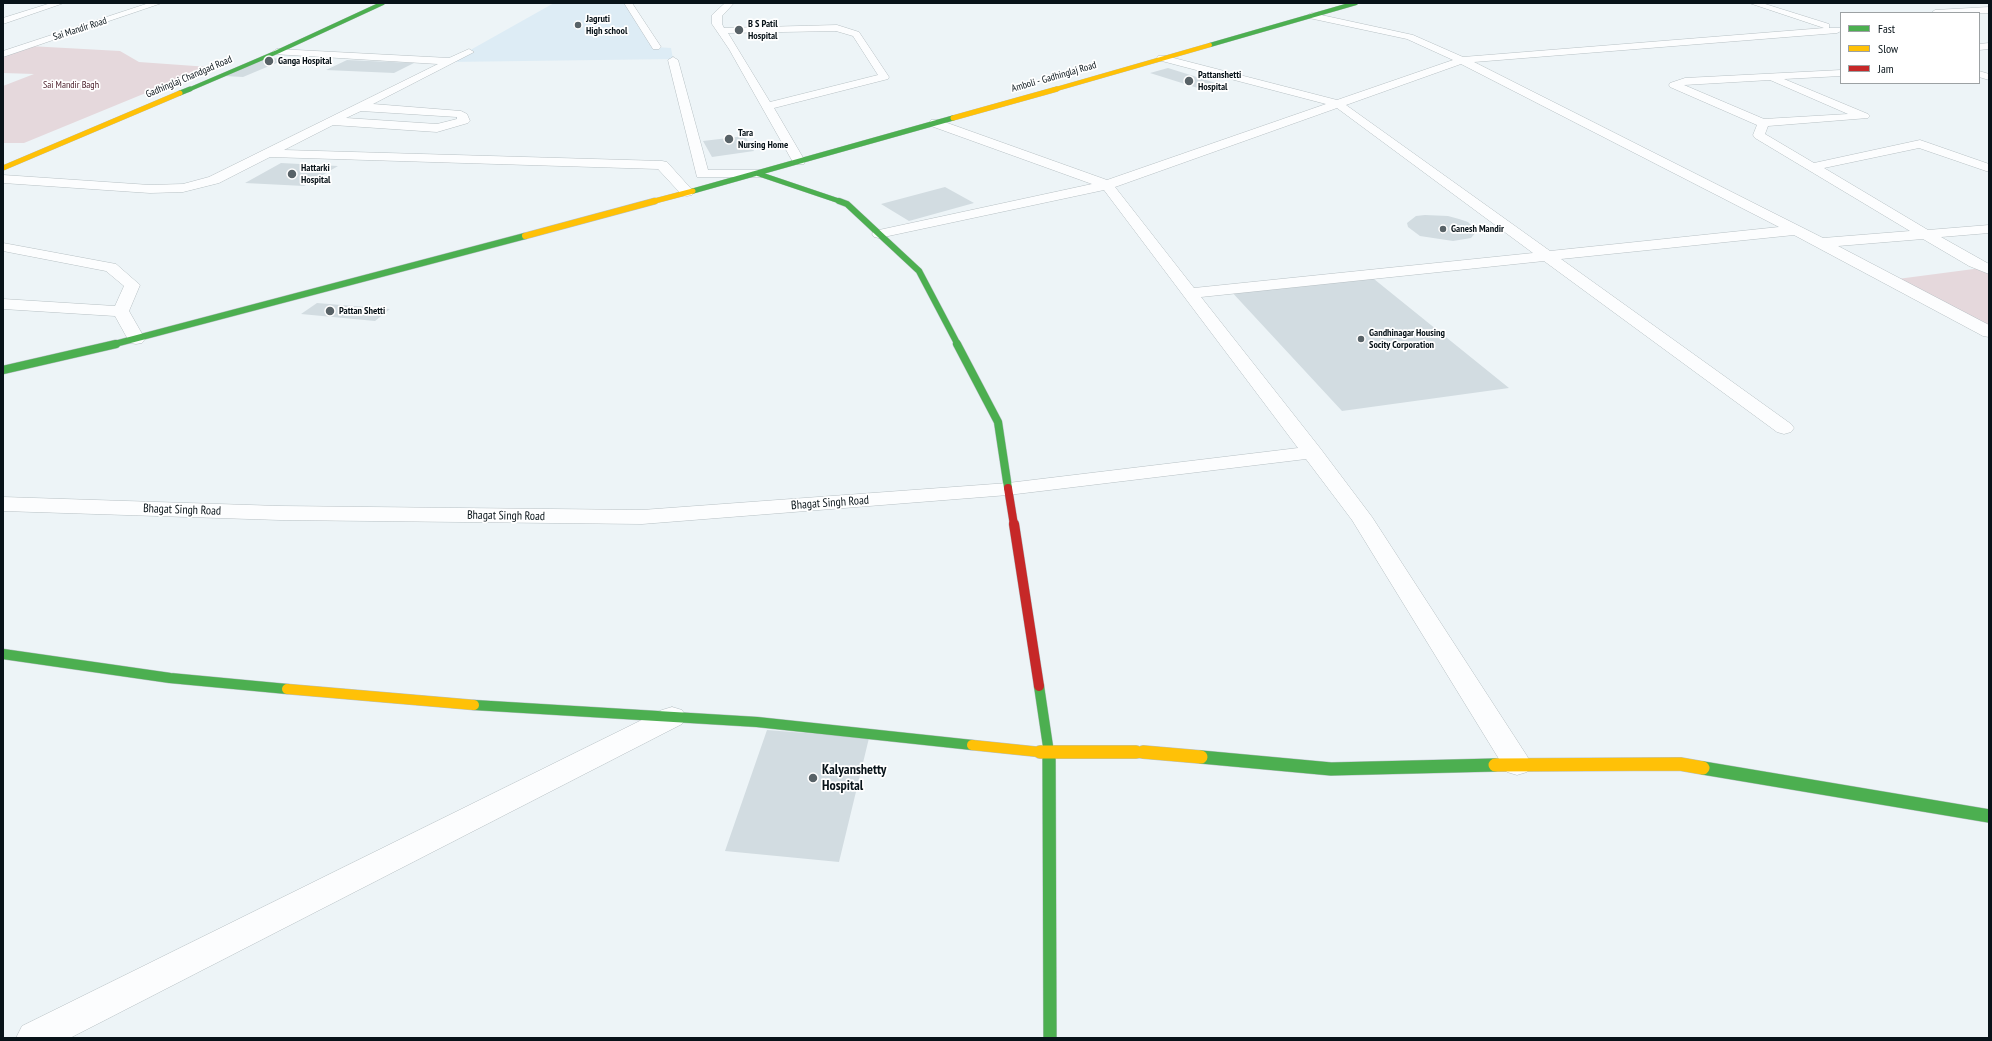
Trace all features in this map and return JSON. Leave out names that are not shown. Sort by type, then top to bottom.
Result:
[{"type":"main road","name":"Gadhinglaj Chandgad Road","points":[[3,168],[277,52],[383,3]]},
{"type":"main road","name":"Amboli - Gadhinglaj Road","points":[[3,370],[136,339],[758,174],[1356,3]]},
{"type":"main road","points":[[758,174],[847,204],[919,271],[998,422],[1049,753],[1050,1038]]},
{"type":"main road","points":[[3,654],[170,678],[472,705],[757,722],[1049,753],[1142,752],[1332,769],[1517,764],[1680,764],[1989,816]]},
{"type":"street","points":[[3,21],[60,3]]},
{"type":"street","name":"Sai Mandir Road","points":[[3,54],[158,3]]},
{"type":"street","points":[[628,3],[656,47]]},
{"type":"street","points":[[730,3],[717,15],[717,24],[799,162]]},
{"type":"street","points":[[1317,3],[1317,14],[1410,37],[1462,60],[1797,230],[1989,332]]},
{"type":"street","points":[[1753,3],[1815,22],[1840,27]]},
{"type":"street","points":[[1953,12],[1989,10]]},
{"type":"street","points":[[879,234],[1106,185],[1462,60],[1840,27]]},
{"type":"street","points":[[722,31],[751,29],[837,28],[856,34],[884,77],[767,106]]},
{"type":"street","points":[[277,52],[449,62]]},
{"type":"street","points":[[3,179],[150,189],[183,188],[214,180],[469,52]]},
{"type":"street","points":[[1162,58],[1338,104],[1784,428]]},
{"type":"street","points":[[672,60],[702,174],[758,174]]},
{"type":"street","points":[[1768,77],[1864,116],[1763,124],[1674,85],[1685,81],[1840,73]]},
{"type":"street","points":[[331,121],[438,128],[464,121],[461,114],[359,107]]},
{"type":"street","points":[[935,123],[1106,185],[1361,517],[1517,764]]},
{"type":"street","points":[[1763,124],[1759,135],[1974,263],[1989,268]]},
{"type":"street","points":[[1812,167],[1920,144],[1989,168]]},
{"type":"street","points":[[266,153],[662,165],[687,192]]},
{"type":"street","points":[[1821,243],[1989,229]]},
{"type":"street","points":[[1190,293],[1797,230]]},
{"type":"street","points":[[3,247],[111,267],[132,285],[121,311]]},
{"type":"street","points":[[3,304],[121,311]]},
{"type":"street","points":[[121,311],[136,339]]},
{"type":"street","name":"Bhagat Singh Road","points":[[3,504],[280,513],[642,517],[1008,489],[1312,452]]},
{"type":"street","points":[[34,1038],[672,717]]},
{"type":"shaded area","name":"Jagruti High school","points":[[554,3],[628,3],[656,47],[671,48],[673,59],[449,62]]},
{"type":"green space","name":"Sai Mandir Bagh","points":[[29,46],[120,51],[139,62],[209,67],[24,143],[3,143],[3,86],[34,74],[3,73],[3,54]]},
{"type":"green space","points":[[1989,267],[1989,334],[1890,280]]},
{"type":"building","points":[[268,58],[286,59],[243,77],[224,76]]},
{"type":"building","points":[[347,60],[414,63],[394,73],[326,70]]},
{"type":"building","points":[[1168,68],[1219,84],[1201,89],[1150,73]]},
{"type":"building","points":[[745,136],[754,151],[712,157],[703,141]]},
{"type":"building","points":[[281,163],[338,166],[304,186],[245,183]]},
{"type":"building","points":[[945,187],[974,203],[909,221],[881,204]]},
{"type":"building","name":"Ganesh Mandir","points":[[1416,216],[1448,216],[1459,219],[1468,222],[1477,231],[1471,238],[1453,241],[1420,236],[1408,227],[1407,223]]},
{"type":"building","name":"Gandhinagar Housing Socity Corporation","points":[[1369,275],[1509,388],[1342,411],[1229,289]]},
{"type":"building","points":[[317,303],[390,309],[375,321],[301,314]]},
{"type":"building","points":[[767,730],[869,738],[839,862],[725,851]]},
{"type":"traffic: fast","points":[[180,93],[277,52],[383,3]]},
{"type":"traffic: fast","points":[[1210,45],[1356,3]]},
{"type":"traffic: fast","points":[[693,191],[953,118]]},
{"type":"traffic: fast","points":[[759,174],[847,204],[919,271],[998,422],[1008,488]]},
{"type":"traffic: fast","points":[[3,370],[136,339],[525,236]]},
{"type":"traffic: fast","points":[[3,654],[170,678],[287,689]]},
{"type":"traffic: fast","points":[[1039,686],[1049,753],[1050,1038]]},
{"type":"traffic: fast","points":[[474,705],[757,722],[972,745]]},
{"type":"traffic: fast","points":[[1201,757],[1331,769],[1495,765]]},
{"type":"traffic: fast","points":[[1703,768],[1989,816]]},
{"type":"traffic: slow","points":[[953,118],[1210,45]]},
{"type":"traffic: slow","points":[[3,168],[180,93]]},
{"type":"traffic: slow","points":[[525,236],[693,191]]},
{"type":"traffic: slow","points":[[287,689],[474,705]]},
{"type":"traffic: slow","points":[[972,745],[1049,753],[1142,752],[1201,757]]},
{"type":"traffic: slow","points":[[1495,765],[1680,764],[1703,768]]},
{"type":"traffic: jam","points":[[1008,488],[1039,686]]},
{"type":"place","name":"Jagruti High school","points":[[578,25]]},
{"type":"place","name":"B S Patil Hospital","points":[[739,30]]},
{"type":"place","name":"Ganga Hospital","points":[[269,61]]},
{"type":"place","name":"Pattanshetti Hospital","points":[[1189,81]]},
{"type":"place","name":"Tara Nursing Home","points":[[729,139]]},
{"type":"place","name":"Hattarki Hospital","points":[[292,174]]},
{"type":"place","name":"Ganesh Mandir","points":[[1443,229]]},
{"type":"place","name":"Pattan Shetti","points":[[330,311]]},
{"type":"place","name":"Gandhinagar Housing Socity Corporation","points":[[1361,339]]},
{"type":"place","name":"Kalyanshetty Hospital","points":[[813,778]]}]
